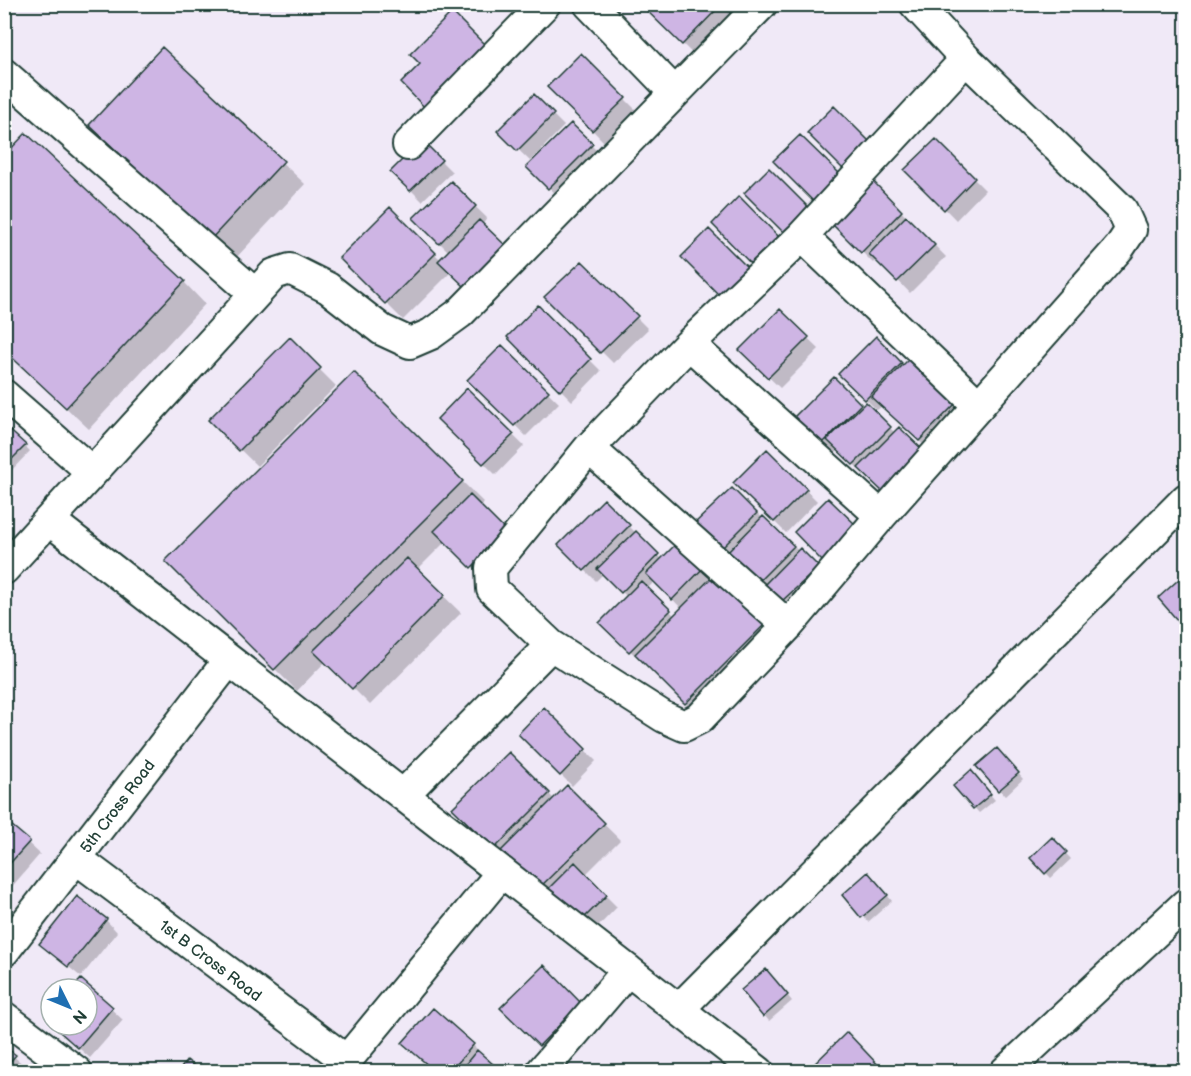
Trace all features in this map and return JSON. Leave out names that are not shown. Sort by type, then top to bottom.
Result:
[{"type":"street","points":[[408,145],[545,4]]},
{"type":"street","points":[[589,4],[675,93]]},
{"type":"street","points":[[4,569],[274,274],[290,269],[328,288],[382,330],[410,343],[431,334],[460,313],[762,4]]},
{"type":"street","points":[[915,4],[966,59],[1122,210],[1131,230],[1119,248],[881,516],[788,626],[700,718],[684,726],[664,717],[551,645],[492,589],[491,568],[589,448],[689,344],[802,236],[966,59]]},
{"type":"street","points":[[4,74],[255,294]]},
{"type":"street","points":[[802,236],[979,406]]},
{"type":"street","points":[[689,344],[881,516]]},
{"type":"street","points":[[4,395],[92,472]]},
{"type":"street","points":[[589,448],[788,626]]},
{"type":"street","points":[[679,1009],[1186,499]]},
{"type":"street","points":[[49,520],[759,1071]]},
{"type":"street","points":[[403,795],[551,645]]},
{"type":"street","name":"5th Cross Road","points":[[4,951],[229,660]]},
{"type":"street","name":"1st B Cross Road","points":[[77,859],[341,1066]]},
{"type":"street","points":[[341,1066],[502,872]]},
{"type":"street","points":[[1005,1071],[1186,904]]},
{"type":"street","points":[[541,1071],[628,970]]},
{"type":"street","points":[[4,1017],[76,1071]]},
{"type":"building","points":[[640,4],[722,4],[682,45]]},
{"type":"building","points":[[452,12],[489,49],[428,111],[401,83],[420,64],[410,54]]},
{"type":"building","points":[[162,47],[284,161],[211,239],[89,125]]},
{"type":"building","points":[[581,53],[626,98],[592,131],[547,87]]},
{"type":"building","points":[[534,94],[554,114],[517,151],[497,131]]},
{"type":"building","points":[[834,106],[872,144],[845,171],[807,133]]},
{"type":"building","points":[[571,123],[593,144],[548,189],[526,167]]},
{"type":"building","points":[[26,133],[185,281],[66,408],[4,350],[4,156]]},
{"type":"building","points":[[800,135],[840,174],[813,201],[773,161]]},
{"type":"building","points":[[936,139],[975,178],[944,210],[904,170]]},
{"type":"building","points":[[422,140],[442,160],[410,191],[390,172]]},
{"type":"building","points":[[769,168],[809,208],[784,233],[744,193]]},
{"type":"building","points":[[872,180],[902,211],[861,253],[830,222]]},
{"type":"building","points":[[451,181],[476,206],[439,244],[413,218]]},
{"type":"building","points":[[739,196],[781,239],[754,267],[712,224]]},
{"type":"building","points":[[390,207],[436,253],[385,304],[339,258]]},
{"type":"building","points":[[906,216],[935,245],[897,282],[869,254]]},
{"type":"building","points":[[479,220],[506,246],[465,287],[438,261]]},
{"type":"building","points":[[709,229],[750,270],[722,298],[681,257]]},
{"type":"building","points":[[582,261],[638,316],[600,353],[544,297]]},
{"type":"building","points":[[538,305],[591,359],[560,391],[507,337]]},
{"type":"building","points":[[780,309],[809,337],[768,378],[739,350]]},
{"type":"building","points":[[876,336],[902,363],[865,400],[838,374]]},
{"type":"building","points":[[290,337],[321,368],[239,451],[208,420]]},
{"type":"building","points":[[502,345],[549,391],[514,426],[467,380]]},
{"type":"building","points":[[909,359],[956,403],[919,441],[871,397]]},
{"type":"building","points":[[354,372],[463,481],[274,670],[165,561]]},
{"type":"building","points":[[834,377],[861,404],[820,446],[792,419]]},
{"type":"building","points":[[467,388],[514,434],[483,464],[437,419]]},
{"type":"building","points":[[866,402],[891,427],[853,465],[827,440]]},
{"type":"building","points":[[4,425],[26,445],[4,467]]},
{"type":"building","points":[[899,427],[928,455],[887,496],[858,468]]},
{"type":"building","points":[[767,449],[807,489],[774,522],[733,483]]},
{"type":"building","points":[[732,488],[757,513],[720,550],[694,524]]},
{"type":"building","points":[[470,495],[507,532],[471,568],[434,531]]},
{"type":"building","points":[[828,498],[858,527],[823,562],[794,532]]},
{"type":"building","points":[[604,499],[630,525],[584,571],[558,545]]},
{"type":"building","points":[[763,516],[794,546],[756,584],[726,554]]},
{"type":"building","points":[[636,531],[659,554],[621,593],[597,569]]},
{"type":"building","points":[[683,537],[709,562],[672,600],[646,574]]},
{"type":"building","points":[[800,548],[819,567],[783,600],[765,584]]},
{"type":"building","points":[[407,558],[445,595],[352,689],[313,651]]},
{"type":"building","points":[[720,569],[770,619],[685,704],[635,654]]},
{"type":"building","points":[[1186,573],[1186,614],[1178,621],[1158,598]]},
{"type":"building","points":[[641,581],[671,610],[629,652],[599,623]]},
{"type":"building","points":[[544,707],[586,749],[560,776],[518,734]]},
{"type":"building","points":[[997,748],[1019,773],[998,791],[976,766]]},
{"type":"building","points":[[509,752],[550,793],[494,849],[452,808]]},
{"type":"building","points":[[971,770],[991,794],[973,809],[953,786]]},
{"type":"building","points":[[567,785],[605,823],[534,893],[496,856]]},
{"type":"building","points":[[4,819],[30,841],[4,870]]},
{"type":"building","points":[[1052,837],[1067,852],[1045,874],[1030,858]]},
{"type":"building","points":[[575,862],[607,895],[579,923],[547,890]]},
{"type":"building","points":[[868,872],[888,895],[861,918],[842,895]]},
{"type":"building","points":[[77,896],[107,919],[68,967],[39,944]]},
{"type":"building","points":[[544,965],[581,1003],[539,1046],[500,1008]]},
{"type":"building","points":[[766,969],[788,995],[763,1017],[741,990]]},
{"type":"building","points":[[99,995],[113,1007],[99,1023]]},
{"type":"building","points":[[433,1008],[474,1044],[450,1072],[436,1072],[402,1043]]},
{"type":"building","points":[[847,1032],[881,1068],[877,1072],[806,1072]]},
{"type":"building","points":[[66,1037],[87,1037],[78,1048]]},
{"type":"building","points":[[4,1046],[16,1055],[4,1068]]},
{"type":"building","points":[[477,1050],[502,1072],[459,1072]]},
{"type":"building","points":[[187,1060],[202,1072],[178,1072]]}]
